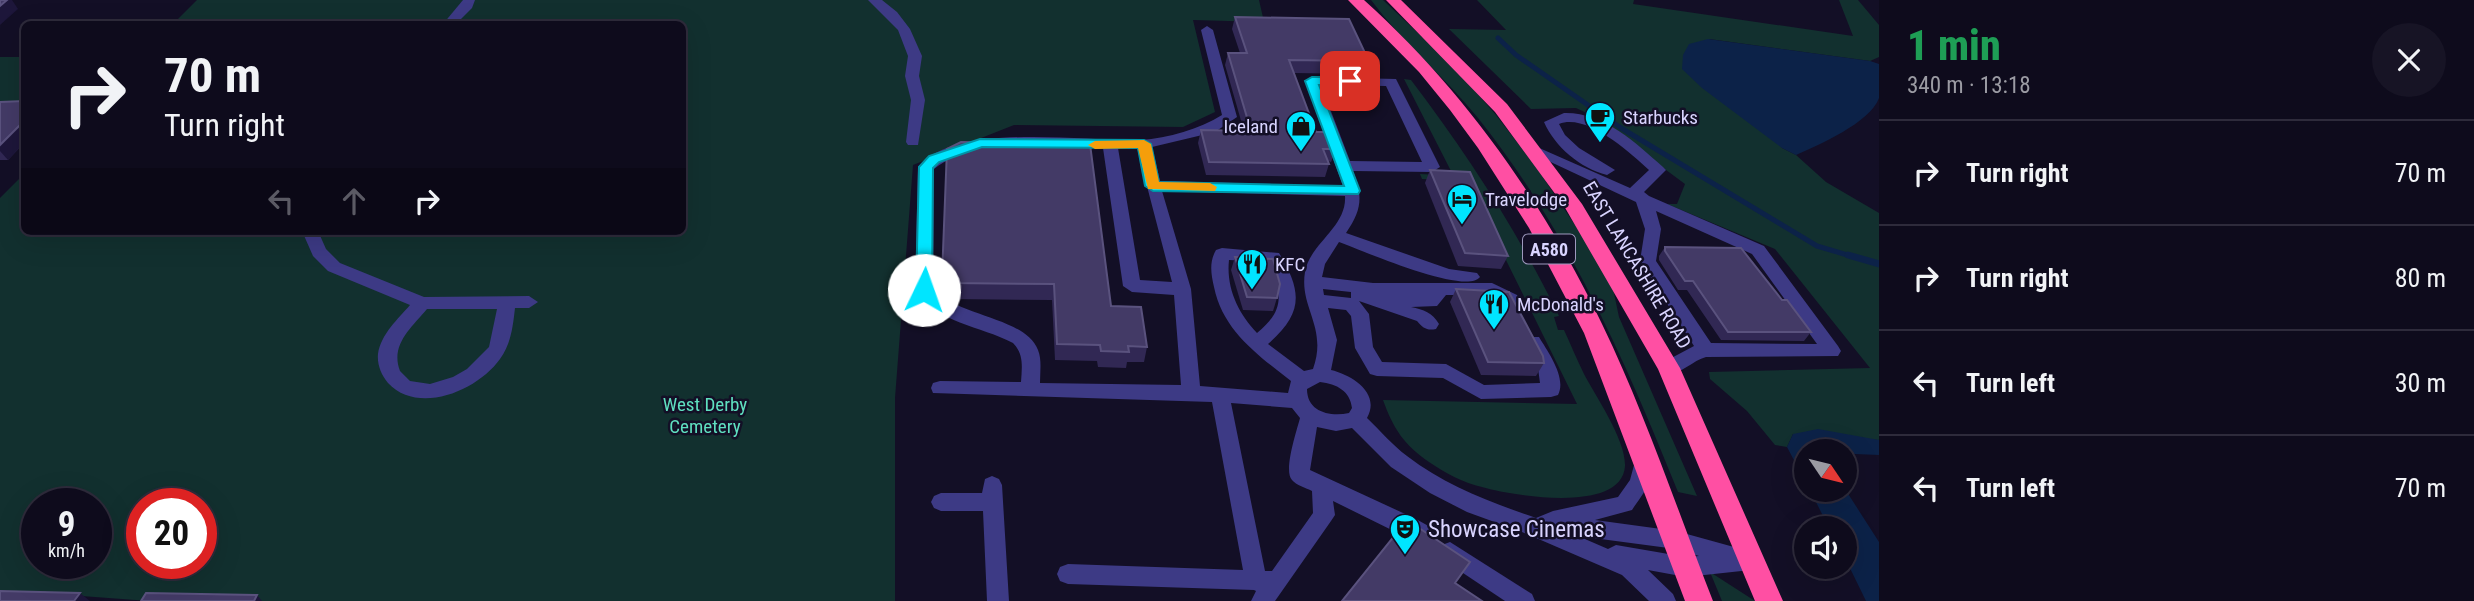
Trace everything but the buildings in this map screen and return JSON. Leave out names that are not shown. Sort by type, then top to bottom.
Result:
[{"type":"highway","name":"A580","points":[[1355,0],[1382,23],[1466,116],[1523,205],[1587,316],[1645,456],[1699,601]]},
{"type":"highway","points":[[1366,0],[1382,23]]},
{"type":"highway","name":"EAST LANCASHIRE ROAD","points":[[1392,0],[1502,108],[1572,204],[1669,368],[1769,601]]},
{"type":"street","points":[[452,21],[468,5],[469,0]]},
{"type":"street","points":[[874,0],[904,29],[915,56],[912,76],[918,100],[914,142]]},
{"type":"street","points":[[1030,389],[1030,354],[1021,341],[934,303],[924,290],[926,167],[934,159],[980,143],[1144,144],[1210,129],[1230,117],[1207,30]]},
{"type":"street","points":[[1344,166],[1432,167],[1391,82],[1312,81],[1353,191],[1353,212],[1335,235],[1314,270],[1314,290],[1329,348],[1312,377],[1298,386],[1305,408],[1299,474],[1322,488],[1399,518],[1524,601]]},
{"type":"street","points":[[1639,193],[1658,170],[1650,163],[1584,117],[1570,115],[1551,122],[1554,132],[1593,164],[1639,193],[1652,223],[1653,234],[1646,255],[1648,261],[1706,350]]},
{"type":"street","points":[[1144,144],[1182,289],[1191,393]]},
{"type":"street","points":[[1110,145],[1132,286],[1182,289]]},
{"type":"street","points":[[1532,150],[1639,193],[1758,250],[1832,351],[1706,350],[1691,354],[1669,368]]},
{"type":"street","points":[[1153,186],[1353,191]]},
{"type":"street","points":[[312,235],[319,252],[334,267],[422,303],[528,302]]},
{"type":"street","points":[[1335,235],[1448,275],[1492,278]]},
{"type":"street","points":[[940,388],[1220,394],[1305,408],[1332,424],[1356,419],[1362,409],[1358,393],[1342,380],[1312,377],[1257,343],[1237,326],[1224,299],[1219,262],[1222,254],[1273,257],[1286,280],[1289,304],[1280,325],[1257,343]]},
{"type":"street","points":[[1443,287],[1492,289],[1511,299],[1547,368],[1551,390],[1481,391],[1447,371],[1377,369],[1364,348],[1360,314],[1351,304],[1314,290],[1443,287]]},
{"type":"street","points":[[1314,290],[1376,299],[1405,312],[1423,316],[1430,324]]},
{"type":"street","points":[[422,303],[387,349],[388,370],[400,386],[418,393],[441,389],[471,376],[495,354],[507,302]]},
{"type":"street","points":[[1220,394],[1265,588]]},
{"type":"street","points":[[1356,419],[1398,461],[1437,487],[1474,506],[1529,524],[1630,568],[1665,601]]},
{"type":"street","points":[[1529,524],[1625,503],[1640,482],[1645,456]]},
{"type":"street","points":[[1265,588],[1324,515],[1322,488]]},
{"type":"street","points":[[941,502],[992,493],[998,601]]},
{"type":"street","points":[[1529,524],[1581,527],[1676,540],[1752,562]]},
{"type":"street","points":[[1589,550],[1686,566],[1752,562]]},
{"type":"street","points":[[1068,575],[1265,588]]},
{"type":"green space","name":"West Derby Cemetery","points":[[197,0],[1259,0],[1264,22],[1193,20],[1215,112],[1183,127],[1014,125],[913,165],[895,398],[895,601],[149,601],[0,590],[0,198],[21,177],[21,235],[686,235],[686,21],[176,21]]},
{"type":"green space","points":[[1371,0],[1383,0],[1454,67],[1536,167],[1581,234],[1612,284],[1619,317],[1697,496],[1678,492],[1637,393],[1592,298],[1567,251],[1511,161],[1452,88]]},
{"type":"green space","points":[[1477,0],[1634,0],[1633,4],[1853,36],[1839,0],[1858,0],[1879,25],[1879,57],[1870,61],[1709,39],[1782,148],[1796,155],[1826,182],[1879,213],[1879,440],[1793,434],[1787,447],[1775,445],[1747,411],[1710,379],[1709,372],[1870,368],[1775,249],[1667,204],[1677,204],[1685,184],[1593,116],[1576,108],[1531,109],[1449,29],[1506,30]]},
{"type":"green space","points":[[0,57],[21,57],[21,105],[0,106]]},
{"type":"green space","points":[[1404,79],[1411,80],[1432,108],[1509,224],[1559,316],[1554,317],[1558,330],[1564,330],[1584,374],[1616,432],[1625,466],[1619,481],[1606,491],[1587,496],[1540,497],[1497,491],[1468,483],[1420,456],[1400,435],[1391,419],[1383,400],[1577,404],[1467,181],[1422,179],[1420,174],[1439,175],[1451,171]]},
{"type":"green space","points":[[1710,572],[1755,601],[1722,601]]},
{"type":"water","points":[[1708,39],[1879,64],[1879,98],[1874,107],[1855,124],[1796,155],[1782,148],[1702,88],[1682,69],[1683,55],[1689,44]]},
{"type":"water","points":[[1818,429],[1879,440],[1879,455],[1857,454],[1857,439],[1794,439],[1794,460],[1787,447],[1793,434]]},
{"type":"water","points":[[1816,502],[1853,502],[1879,542],[1879,601],[1866,601],[1855,579],[1857,516],[1823,516]]},
{"type":"waterway","points":[[1498,38],[1516,55],[1621,128],[1817,246],[1854,257]]},
{"type":"waterway","points":[[1848,255],[1879,264]]},
{"type":"slow traffic","points":[[1095,145],[1144,144],[1153,186],[1210,187]]},
{"type":"place","name":"Starbucks","points":[[1600,144]]},
{"type":"place","name":"Iceland","points":[[1301,153]]},
{"type":"place","name":"Travelodge","points":[[1462,226]]},
{"type":"place","name":"KFC","points":[[1252,291]]},
{"type":"place","name":"McDonald's","points":[[1494,331]]},
{"type":"place","name":"Showcase Cinemas","points":[[1405,556]]},
{"type":"route","points":[[924,290],[926,167],[934,159],[980,143],[1144,144],[1153,186],[1353,191],[1312,81],[1350,81]]}]
